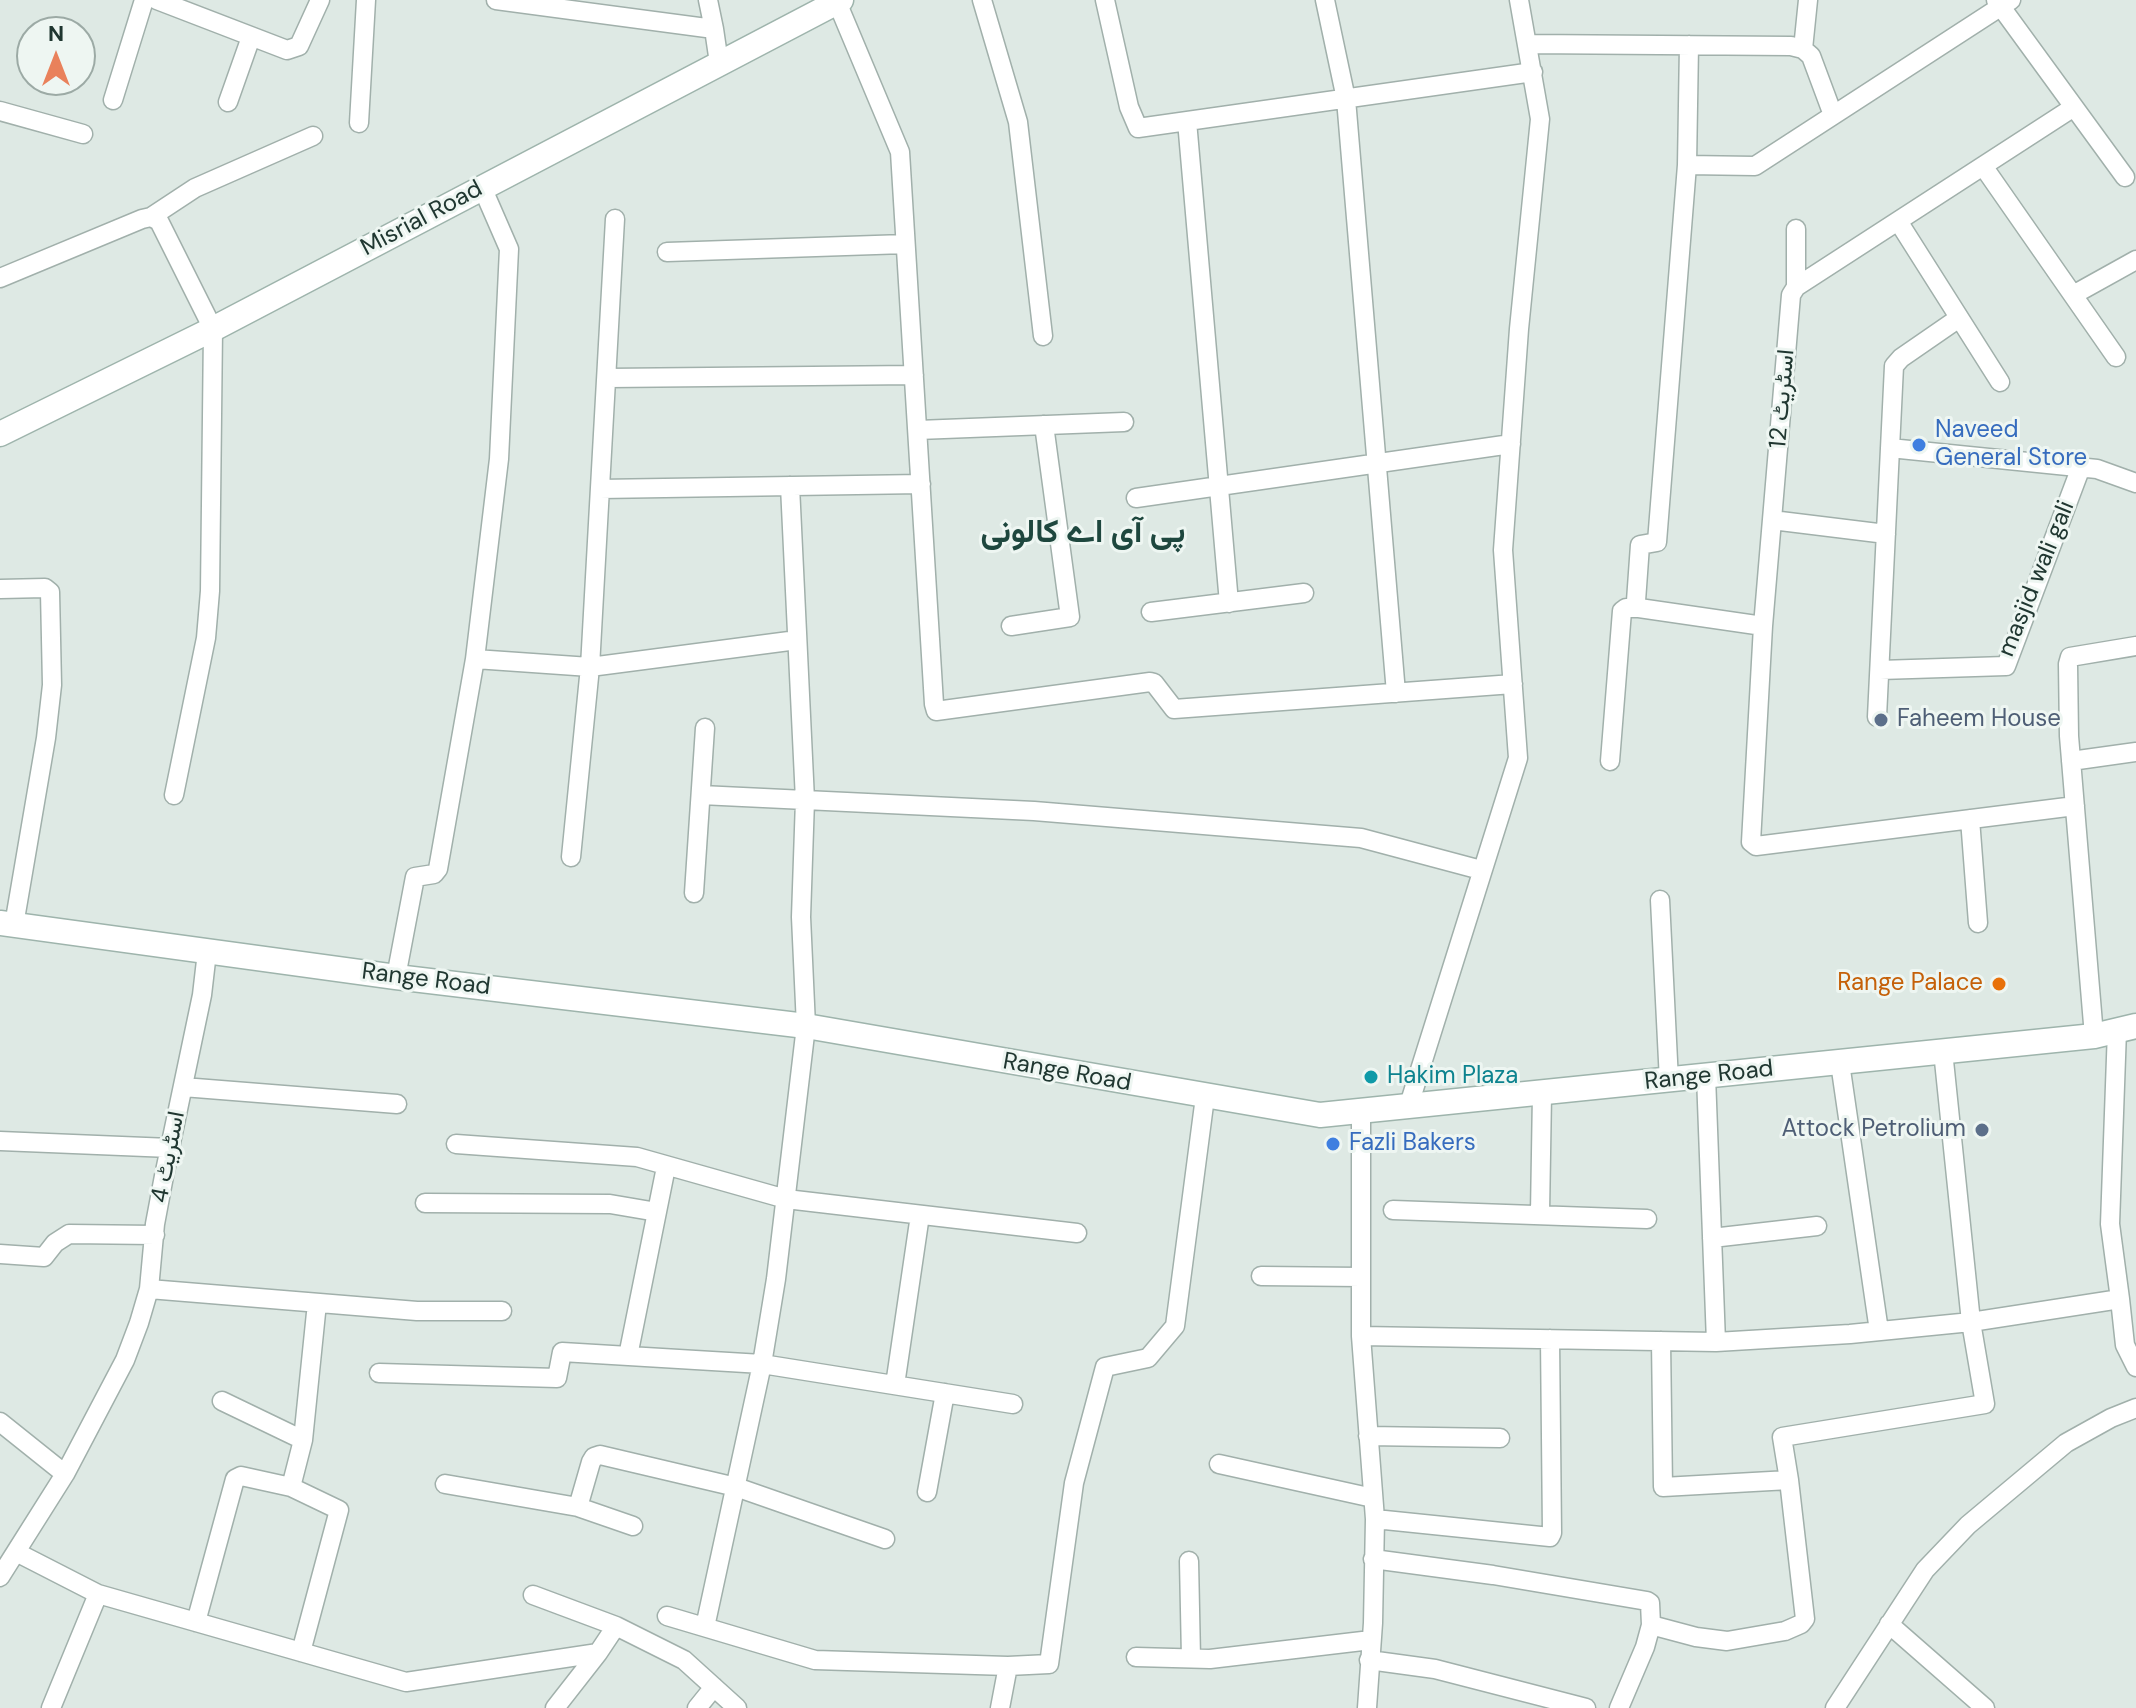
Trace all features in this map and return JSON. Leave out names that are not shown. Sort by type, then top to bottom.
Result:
[{"type":"main road","name":"Misrial Road","points":[[0,434],[213,329],[839,1]]},
{"type":"main road","name":"Range Road","points":[[7,924],[396,977],[806,1026],[1320,1115],[1840,1063],[2116,1031]]},
{"type":"street","points":[[113,100],[144,0]]},
{"type":"street","points":[[157,0],[180,4],[278,48],[293,49],[299,46],[320,0]]},
{"type":"street","points":[[359,123],[366,0]]},
{"type":"street","points":[[496,0],[714,29]]},
{"type":"street","points":[[708,0],[719,63]]},
{"type":"street","points":[[982,0],[1018,122],[1043,336]]},
{"type":"street","points":[[1105,0],[1129,107],[1138,128],[1533,72]]},
{"type":"street","points":[[1325,0],[1346,99],[1396,693]]},
{"type":"street","points":[[1408,1108],[1518,758],[1503,550],[1540,119],[1519,0]]},
{"type":"street","points":[[1803,49],[1808,0]]},
{"type":"street","points":[[839,1],[900,152],[936,711],[1150,682],[1174,709],[1513,684]]},
{"type":"street","points":[[1687,165],[1755,166],[2002,2],[2125,177]]},
{"type":"street","points":[[228,102],[251,37]]},
{"type":"street","points":[[1528,44],[1791,46],[1803,49],[1811,56],[1833,115]]},
{"type":"street","points":[[1639,608],[1636,601],[1640,545],[1657,542],[1687,165],[1689,45]]},
{"type":"street","points":[[1796,287],[2074,107]]},
{"type":"street","points":[[0,111],[83,134]]},
{"type":"street","points":[[1187,121],[1229,603]]},
{"type":"street","points":[[0,278],[151,217],[195,188],[313,136]]},
{"type":"street","points":[[1983,166],[2116,357]]},
{"type":"street","points":[[396,977],[415,877],[434,874],[438,869],[475,659],[499,459],[509,249],[482,187]]},
{"type":"street","points":[[151,217],[159,221],[213,329],[210,591],[206,638],[174,795]]},
{"type":"street","points":[[571,857],[590,667],[615,219]]},
{"type":"street","points":[[1898,221],[2000,382]]},
{"type":"street","name":"اسٹریٹ 12","points":[[1796,229],[1796,287],[1791,295],[1763,626],[1751,842],[1756,846],[1970,819]]},
{"type":"street","points":[[667,252],[905,244]]},
{"type":"street","points":[[2073,295],[2136,260]]},
{"type":"street","points":[[1877,717],[1894,366],[1959,318]]},
{"type":"street","points":[[608,378],[914,375]]},
{"type":"street","points":[[918,430],[1124,422]]},
{"type":"street","points":[[1011,626],[1070,617],[1044,425]]},
{"type":"street","points":[[1136,498],[1511,444]]},
{"type":"street","points":[[1890,448],[2097,469],[2136,483]]},
{"type":"street","name":"masjid wali gali","points":[[1880,670],[2006,666],[2081,467]]},
{"type":"street","points":[[600,489],[921,484]]},
{"type":"street","points":[[705,1627],[762,1364],[776,1279],[806,1026],[801,917],[805,800],[790,486]]},
{"type":"street","points":[[1772,520],[1886,534]]},
{"type":"street","points":[[0,589],[45,588],[50,592],[52,685],[46,738],[7,924]]},
{"type":"street","points":[[1151,612],[1304,593]]},
{"type":"street","points":[[1610,761],[1620,617],[1626,608],[1763,626]]},
{"type":"street","points":[[475,659],[590,667],[797,640]]},
{"type":"street","points":[[2136,646],[2070,657],[2068,692],[2075,806],[2116,1031],[2110,1224],[2125,1345],[2136,1367]]},
{"type":"street","points":[[694,893],[705,728]]},
{"type":"street","points":[[2071,761],[2136,752]]},
{"type":"street","points":[[701,795],[1034,811],[1361,838],[1481,870]]},
{"type":"street","points":[[1978,923],[1970,819],[2075,806]]},
{"type":"street","points":[[1660,900],[1669,1081]]},
{"type":"street","name":"اسٹریٹ 4","points":[[0,1577],[65,1474],[125,1360],[149,1289],[155,1235],[202,995],[207,952]]},
{"type":"street","points":[[1651,1625],[1696,1637],[1727,1641],[1785,1631],[1805,1619],[1782,1437],[1985,1404],[1971,1322],[1943,1051]]},
{"type":"street","points":[[1840,1063],[1879,1331]]},
{"type":"street","points":[[1706,1076],[1716,1342]]},
{"type":"street","points":[[183,1087],[397,1104]]},
{"type":"street","points":[[1540,1213],[1542,1094]]},
{"type":"street","points":[[667,1616],[815,1660],[1008,1666],[1049,1664],[1074,1483],[1105,1367],[1148,1358],[1175,1326],[1205,1097]]},
{"type":"street","points":[[1361,1112],[1361,1336],[1375,1519],[1367,1708]]},
{"type":"street","points":[[0,1141],[170,1148]]},
{"type":"street","points":[[456,1144],[637,1157],[786,1199],[1077,1233]]},
{"type":"street","points":[[628,1356],[666,1167]]},
{"type":"street","points":[[425,1203],[610,1204],[657,1212]]},
{"type":"street","points":[[1393,1210],[1647,1219]]},
{"type":"street","points":[[895,1385],[920,1215]]},
{"type":"street","points":[[1712,1238],[1817,1226]]},
{"type":"street","points":[[0,1254],[44,1257],[55,1243],[69,1234],[155,1235]]},
{"type":"street","points":[[1261,1276],[1361,1277]]},
{"type":"street","points":[[149,1289],[417,1311],[502,1311]]},
{"type":"street","points":[[1361,1336],[1716,1342],[1971,1322],[2120,1299]]},
{"type":"street","points":[[291,1487],[303,1440],[317,1303]]},
{"type":"street","points":[[1375,1519],[1550,1537],[1550,1339]]},
{"type":"street","points":[[1661,1341],[1663,1487],[1789,1480]]},
{"type":"street","points":[[379,1373],[557,1378],[562,1352],[762,1364],[1013,1404]]},
{"type":"street","points":[[927,1492],[945,1393]]},
{"type":"street","points":[[222,1401],[303,1440]]},
{"type":"street","points":[[1835,1708],[1925,1570],[1968,1525],[2066,1443],[2136,1408]]},
{"type":"street","points":[[0,1422],[65,1474]]},
{"type":"street","points":[[1368,1436],[1500,1438]]},
{"type":"street","points":[[578,1507],[591,1462],[600,1455],[736,1487],[885,1539]]},
{"type":"street","points":[[1219,1464],[1373,1498]]},
{"type":"street","points":[[196,1622],[235,1479],[241,1476],[291,1487],[339,1510],[301,1652]]},
{"type":"street","points":[[445,1484],[578,1507],[633,1526]]},
{"type":"street","points":[[16,1552],[98,1594],[406,1682],[598,1653]]},
{"type":"street","points":[[1373,1559],[1647,1601],[1650,1603],[1651,1625],[1619,1708]]},
{"type":"street","points":[[1189,1561],[1191,1658]]},
{"type":"street","points":[[51,1708],[98,1594]]},
{"type":"street","points":[[533,1595],[616,1626],[684,1660],[737,1708]]},
{"type":"street","points":[[1889,1624],[1985,1708]]},
{"type":"street","points":[[555,1708],[616,1626]]},
{"type":"street","points":[[1136,1657],[1210,1659],[1371,1640]]},
{"type":"street","points":[[1369,1660],[1435,1669],[1586,1708]]},
{"type":"street","points":[[1000,1708],[1008,1666]]},
{"type":"street","points":[[697,1708],[714,1687]]},
{"type":"place","name":"Naveed General Store","points":[[1919,445]]},
{"type":"place","name":"Faheem House","points":[[1881,720]]},
{"type":"place","name":"Range Palace","points":[[1999,984]]},
{"type":"place","name":"Hakim Plaza","points":[[1371,1077]]},
{"type":"place","name":"Attock Petrolium","points":[[1982,1130]]},
{"type":"place","name":"Fazli Bakers","points":[[1333,1144]]},
{"type":"district","name":"پی آی اے کالونی","points":[[1083,534]]}]
